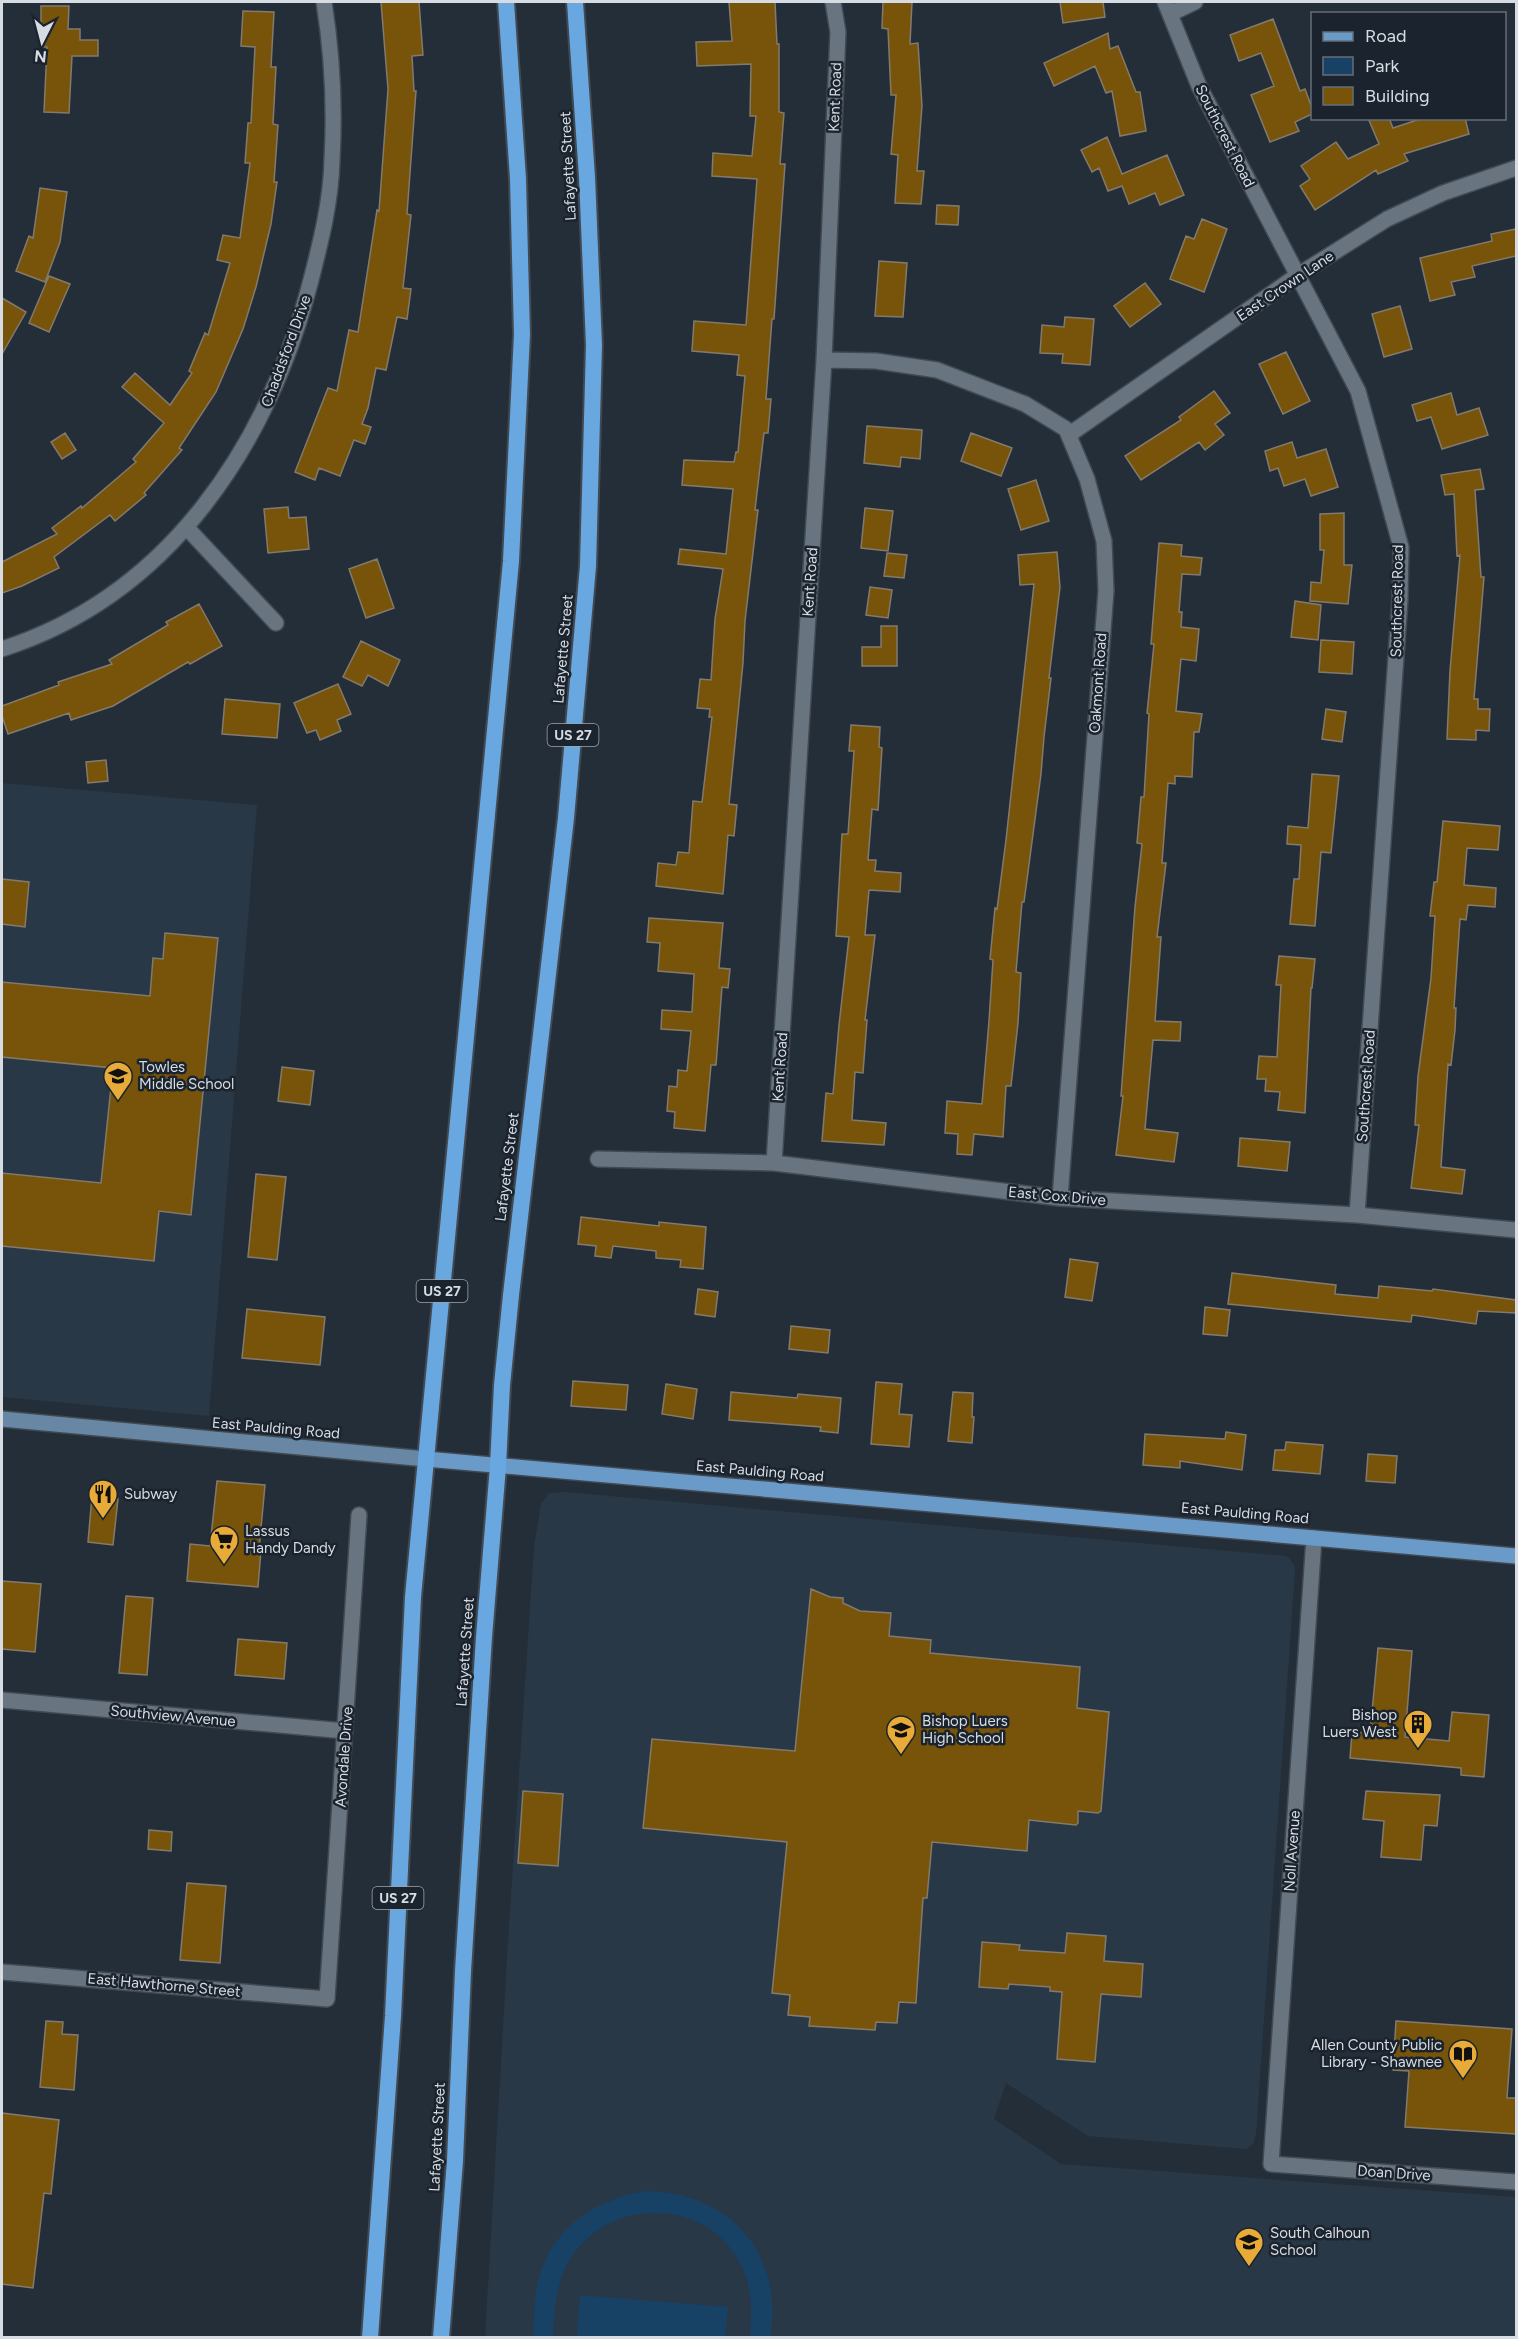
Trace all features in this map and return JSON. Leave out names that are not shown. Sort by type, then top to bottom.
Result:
[{"type":"highway","name":"US 27","points":[[370,2337],[393,2016],[413,1608],[511,561],[522,334],[518,179],[506,2]]},
{"type":"highway","name":"Lafayette Street","points":[[441,2337],[455,2161],[463,1971],[502,1385],[510,1295],[566,818],[588,566],[594,345],[587,177],[575,2]]},
{"type":"main road","name":"East Paulding Road","points":[[2,1419],[498,1466],[1516,1556]]},
{"type":"street","name":"Chaddsford Drive","points":[[2,649],[46,632],[97,606],[134,578],[187,528],[237,459],[260,418],[279,379],[307,296],[326,216],[332,161],[332,88],[324,2]]},
{"type":"street","name":"Kent Road","points":[[774,1162],[824,360],[838,32],[833,2]]},
{"type":"street","points":[[1167,8],[1195,2]]},
{"type":"street","name":"Southcrest Road","points":[[1167,8],[1199,86],[1358,391],[1401,547],[1399,611],[1357,1215]]},
{"type":"street","name":"East Crown Lane","points":[[1070,434],[1298,275],[1387,219],[1443,193],[1516,168]]},
{"type":"street","points":[[824,360],[876,361],[937,370],[1025,404],[1066,429],[1070,434]]},
{"type":"street","name":"Oakmont Road","points":[[1060,1198],[1106,591],[1104,541],[1087,479],[1070,434]]},
{"type":"street","points":[[187,528],[276,623]]},
{"type":"street","name":"East Cox Drive","points":[[598,1159],[774,1162],[1060,1198],[1357,1215],[1516,1230]]},
{"type":"street","name":"Avondale Drive","points":[[327,1999],[359,1515]]},
{"type":"street","name":"Noll Avenue","points":[[1271,2164],[1314,1538]]},
{"type":"street","name":"Southview Avenue","points":[[2,1700],[345,1731]]},
{"type":"street","name":"East Hawthorne Street","points":[[2,1972],[327,1999]]},
{"type":"street","name":"Doan Drive","points":[[1271,2164],[1516,2182]]},
{"type":"shaded area","name":"Towles Middle School","points":[[2,783],[257,805],[209,1416],[2,1397]]},
{"type":"shaded area","name":"Bishop Luers High School","points":[[565,1492],[1287,1556],[1295,1570],[1256,2135],[1253,2144],[1246,2149],[1088,2136],[1006,2083],[994,2119],[1061,2164],[1516,2197],[1516,2337],[485,2338],[534,1547],[541,1504],[549,1493]]},
{"type":"green space","points":[[646,2191],[688,2197],[707,2204],[724,2214],[739,2227],[752,2243],[762,2261],[769,2282],[772,2303],[771,2337],[750,2337],[751,2306],[748,2282],[730,2247],[709,2228],[684,2217],[656,2213],[629,2216],[603,2227],[581,2245],[561,2278],[553,2337],[533,2337],[538,2282],[544,2263],[564,2232],[577,2220],[609,2201]]},
{"type":"green space","points":[[580,2295],[728,2307],[725,2337],[577,2337]]},
{"type":"building","points":[[381,2],[419,2],[423,55],[412,56],[414,91],[416,91],[407,214],[411,215],[403,288],[411,289],[407,319],[397,317],[386,370],[376,368],[368,408],[362,424],[371,427],[365,444],[354,440],[340,476],[319,468],[315,480],[295,472],[328,388],[337,391],[349,330],[358,332],[377,210],[379,211],[388,89]]},
{"type":"building","points":[[729,2],[775,2],[777,44],[779,44],[779,112],[784,113],[780,164],[785,164],[766,399],[771,399],[768,433],[764,433],[755,510],[758,510],[745,621],[729,804],[737,805],[734,836],[728,835],[723,894],[656,886],[658,863],[676,865],[678,852],[689,853],[693,801],[702,802],[712,717],[709,717],[710,709],[697,708],[700,679],[711,680],[715,619],[723,569],[678,564],[680,549],[726,554],[733,489],[682,485],[684,460],[734,462],[736,452],[738,452],[745,376],[737,375],[739,355],[692,351],[694,321],[746,325],[757,179],[712,176],[713,153],[752,156],[756,116],[750,116],[751,64],[697,66],[696,42],[732,41]]},
{"type":"building","points":[[883,2],[912,2],[910,44],[918,43],[922,106],[917,171],[924,171],[921,204],[895,203],[898,155],[891,154],[896,95],[891,95],[888,29],[882,28]]},
{"type":"building","points":[[1060,2],[1103,2],[1105,17],[1063,23]]},
{"type":"building","points":[[41,6],[69,6],[68,29],[80,29],[80,40],[98,40],[98,56],[72,56],[69,113],[44,112],[47,47],[41,47]]},
{"type":"building","points":[[243,11],[274,12],[271,67],[276,67],[273,124],[278,125],[274,182],[277,182],[271,224],[243,329],[216,392],[179,448],[182,450],[144,493],[146,495],[115,521],[110,515],[54,557],[59,568],[2,593],[2,562],[57,534],[52,528],[81,506],[82,508],[136,462],[133,459],[164,423],[122,387],[135,373],[170,405],[192,373],[189,371],[205,333],[208,335],[230,263],[217,260],[223,235],[240,238],[250,163],[245,163],[248,123],[251,123],[255,47],[241,46]]},
{"type":"building","points":[[1273,19],[1300,91],[1305,89],[1311,105],[1311,114],[1295,122],[1299,131],[1270,142],[1251,95],[1274,86],[1261,53],[1239,61],[1230,35]]},
{"type":"building","points":[[1108,33],[1110,49],[1118,46],[1136,92],[1140,92],[1146,131],[1120,136],[1112,91],[1106,93],[1095,66],[1054,86],[1044,63]]},
{"type":"building","points":[[1369,120],[1390,120],[1393,128],[1417,120],[1466,120],[1469,134],[1404,154],[1408,161],[1378,174],[1376,170],[1315,210],[1300,186],[1310,179],[1301,166],[1336,142],[1348,159],[1379,144]]},
{"type":"building","points":[[1107,137],[1122,174],[1167,155],[1184,195],[1160,205],[1155,193],[1129,204],[1122,186],[1108,191],[1099,168],[1092,172],[1081,150]]},
{"type":"building","points":[[40,188],[67,192],[60,242],[45,282],[16,271],[29,236],[33,238]]},
{"type":"building","points":[[937,205],[959,206],[958,225],[936,224]]},
{"type":"building","points":[[1202,219],[1227,229],[1204,292],[1170,279],[1186,236],[1194,239]]},
{"type":"building","points":[[1516,229],[1516,256],[1472,266],[1475,277],[1451,282],[1455,295],[1430,301],[1420,258],[1492,241],[1491,234]]},
{"type":"building","points":[[879,261],[907,263],[903,317],[875,316]]},
{"type":"building","points":[[49,276],[70,284],[49,332],[29,323]]},
{"type":"building","points":[[1145,283],[1161,304],[1130,327],[1114,306]]},
{"type":"building","points":[[2,298],[26,312],[2,354]]},
{"type":"building","points":[[1400,306],[1412,349],[1384,357],[1372,314]]},
{"type":"building","points":[[1065,317],[1094,319],[1090,365],[1062,363],[1063,354],[1040,353],[1042,325],[1064,327]]},
{"type":"building","points":[[1286,352],[1310,401],[1283,414],[1259,364]]},
{"type":"building","points":[[1214,391],[1230,413],[1215,424],[1224,435],[1205,450],[1199,442],[1141,480],[1125,456],[1181,420],[1179,417]]},
{"type":"building","points":[[1451,393],[1457,415],[1479,408],[1488,435],[1442,449],[1431,417],[1417,421],[1412,405]]},
{"type":"building","points":[[867,426],[922,430],[920,459],[901,457],[900,467],[864,463]]},
{"type":"building","points":[[65,433],[76,450],[62,459],[51,442]]},
{"type":"building","points":[[971,433],[1012,448],[1001,476],[961,461]]},
{"type":"building","points":[[1292,442],[1297,458],[1326,449],[1338,487],[1311,496],[1305,479],[1284,486],[1278,468],[1270,471],[1265,451]]},
{"type":"building","points":[[1480,469],[1484,489],[1475,490],[1481,577],[1484,577],[1474,699],[1478,699],[1478,709],[1490,709],[1489,731],[1476,730],[1476,740],[1447,739],[1460,555],[1457,556],[1454,494],[1445,495],[1441,475]]},
{"type":"building","points":[[1036,480],[1049,521],[1021,530],[1008,489]]},
{"type":"building","points":[[288,507],[289,518],[306,517],[309,549],[268,553],[264,509]]},
{"type":"building","points":[[865,508],[893,511],[888,551],[861,548]]},
{"type":"building","points":[[1344,513],[1344,565],[1352,565],[1348,604],[1310,601],[1311,582],[1321,583],[1324,550],[1320,550],[1320,514]]},
{"type":"building","points":[[1159,543],[1182,545],[1181,556],[1202,558],[1200,575],[1182,574],[1179,612],[1182,612],[1181,627],[1199,629],[1196,661],[1181,659],[1176,711],[1202,714],[1199,732],[1194,732],[1192,777],[1175,776],[1175,784],[1168,783],[1162,863],[1166,863],[1157,937],[1161,937],[1155,1021],[1181,1022],[1180,1041],[1153,1040],[1145,1129],[1178,1133],[1174,1162],[1116,1155],[1123,1096],[1121,1096],[1135,907],[1142,844],[1137,843],[1141,797],[1144,797],[1149,714],[1147,713],[1154,644],[1151,644]]},
{"type":"building","points":[[1057,552],[1060,587],[1041,774],[1024,902],[1022,902],[1016,972],[1021,973],[1018,1023],[1011,1086],[1006,1086],[1003,1137],[974,1134],[972,1155],[957,1154],[958,1134],[945,1133],[947,1101],[982,1104],[995,908],[997,909],[1006,840],[1034,584],[1020,585],[1018,555]]},
{"type":"building","points":[[887,553],[907,555],[904,578],[884,576]]},
{"type":"building","points":[[377,559],[394,608],[366,618],[349,569]]},
{"type":"building","points":[[870,587],[892,590],[888,618],[866,615]]},
{"type":"building","points":[[1295,601],[1321,605],[1318,640],[1291,637]]},
{"type":"building","points":[[199,604],[222,646],[190,664],[188,662],[113,706],[71,720],[69,713],[8,734],[2,716],[2,706],[59,685],[58,682],[112,664],[109,660],[168,625],[166,622]]},
{"type":"building","points":[[881,626],[897,626],[897,666],[862,666],[862,647],[881,647]]},
{"type":"building","points":[[1321,640],[1354,642],[1352,674],[1319,672]]},
{"type":"building","points":[[361,641],[400,660],[388,686],[368,675],[362,686],[343,677]]},
{"type":"building","points":[[338,684],[351,714],[337,720],[341,731],[320,740],[316,730],[307,733],[294,703]]},
{"type":"building","points":[[225,699],[280,704],[277,738],[222,734]]},
{"type":"building","points":[[1326,709],[1346,712],[1342,742],[1322,739]]},
{"type":"building","points":[[851,725],[880,727],[879,747],[882,748],[878,810],[872,809],[868,860],[876,860],[875,871],[901,873],[900,892],[869,890],[865,935],[875,935],[865,1020],[867,1020],[863,1073],[855,1072],[852,1120],[886,1123],[884,1145],[822,1141],[826,1093],[833,1094],[849,937],[836,936],[842,834],[848,834],[854,751],[849,751]]},
{"type":"building","points":[[106,760],[108,781],[88,783],[86,762]]},
{"type":"building","points":[[1312,774],[1339,776],[1331,853],[1321,852],[1315,926],[1290,924],[1294,879],[1299,879],[1301,845],[1287,844],[1288,826],[1308,828]]},
{"type":"building","points":[[1443,821],[1500,826],[1498,850],[1467,848],[1464,885],[1496,888],[1495,907],[1468,905],[1466,920],[1460,919],[1454,1008],[1456,1008],[1455,1030],[1451,1065],[1448,1064],[1441,1167],[1465,1170],[1462,1194],[1411,1188],[1419,1125],[1415,1125],[1418,1076],[1431,978],[1435,916],[1430,916],[1434,882],[1437,882]]},
{"type":"building","points":[[2,879],[29,882],[25,927],[2,924]]},
{"type":"building","points":[[649,918],[723,923],[719,968],[730,969],[728,988],[722,987],[716,1065],[711,1065],[705,1131],[674,1128],[675,1112],[667,1111],[669,1086],[677,1087],[678,1070],[687,1071],[691,1031],[661,1029],[662,1010],[692,1012],[694,974],[658,971],[660,943],[647,942]]},
{"type":"building","points":[[165,933],[218,938],[191,1215],[159,1211],[154,1261],[2,1246],[2,1173],[101,1183],[113,1068],[2,1057],[2,982],[150,996],[153,958],[163,959]]},
{"type":"building","points":[[1279,956],[1315,959],[1311,988],[1305,1113],[1278,1110],[1280,1092],[1265,1091],[1266,1079],[1257,1079],[1259,1056],[1277,1057],[1281,985],[1276,985]]},
{"type":"building","points":[[282,1067],[314,1071],[310,1105],[278,1101]]},
{"type":"building","points":[[1240,1138],[1290,1142],[1287,1171],[1238,1166]]},
{"type":"building","points":[[256,1174],[286,1177],[277,1260],[248,1257]]},
{"type":"building","points":[[581,1217],[659,1226],[659,1222],[706,1227],[703,1269],[680,1267],[681,1260],[656,1258],[656,1251],[613,1246],[611,1258],[595,1256],[596,1246],[578,1244]]},
{"type":"building","points":[[1070,1259],[1098,1263],[1092,1301],[1065,1297]]},
{"type":"building","points":[[1232,1273],[1336,1285],[1335,1294],[1378,1298],[1379,1286],[1432,1291],[1433,1289],[1516,1300],[1516,1313],[1478,1311],[1476,1324],[1412,1315],[1411,1322],[1228,1304]]},
{"type":"building","points":[[698,1289],[718,1292],[715,1317],[695,1314]]},
{"type":"building","points":[[1205,1307],[1230,1310],[1227,1336],[1203,1334]]},
{"type":"building","points":[[247,1309],[325,1317],[320,1365],[242,1358]]},
{"type":"building","points":[[791,1326],[830,1330],[828,1353],[789,1349]]},
{"type":"building","points":[[573,1381],[628,1385],[626,1410],[571,1406]]},
{"type":"building","points":[[876,1382],[902,1384],[899,1414],[912,1415],[909,1447],[871,1444]]},
{"type":"building","points":[[666,1384],[697,1389],[693,1419],[662,1414]]},
{"type":"building","points":[[731,1392],[797,1398],[798,1394],[841,1398],[838,1433],[820,1431],[821,1427],[729,1420]]},
{"type":"building","points":[[953,1392],[973,1393],[972,1443],[948,1441]]},
{"type":"building","points":[[1226,1432],[1246,1435],[1242,1470],[1180,1461],[1180,1468],[1143,1465],[1145,1434],[1225,1439]]},
{"type":"building","points":[[1286,1442],[1323,1445],[1320,1474],[1273,1470],[1275,1450],[1285,1450]]},
{"type":"building","points":[[1368,1454],[1397,1456],[1395,1483],[1366,1481]]},
{"type":"building","points":[[217,1481],[265,1485],[258,1587],[187,1581],[190,1544],[210,1546]]},
{"type":"building","name":"Subway","points":[[92,1496],[118,1499],[113,1545],[88,1542]]},
{"type":"building","points":[[2,1581],[41,1584],[35,1652],[2,1649]]},
{"type":"building","points":[[811,1589],[830,1597],[843,1598],[843,1603],[860,1611],[891,1613],[889,1636],[931,1640],[930,1653],[1080,1667],[1077,1708],[1109,1712],[1101,1811],[1098,1813],[1078,1811],[1076,1825],[1029,1820],[1027,1851],[932,1842],[927,1898],[923,1898],[916,2003],[899,2002],[897,2023],[876,2022],[875,2030],[809,2026],[810,2017],[788,2015],[790,1995],[772,1993],[787,1842],[643,1828],[652,1739],[795,1751]]},
{"type":"building","points":[[126,1596],[153,1598],[147,1675],[119,1673]]},
{"type":"building","points":[[238,1639],[287,1643],[284,1679],[235,1675]]},
{"type":"building","points":[[1378,1648],[1412,1651],[1405,1737],[1449,1741],[1452,1712],[1489,1715],[1484,1777],[1461,1775],[1461,1768],[1350,1758],[1352,1732],[1370,1733]]},
{"type":"building","points":[[523,1791],[563,1794],[558,1866],[518,1863]]},
{"type":"building","points":[[1366,1791],[1440,1795],[1437,1826],[1424,1825],[1421,1860],[1381,1857],[1384,1821],[1363,1819]]},
{"type":"building","points":[[149,1830],[172,1832],[171,1851],[148,1849]]},
{"type":"building","points":[[187,1883],[226,1886],[220,1963],[180,1960]]},
{"type":"building","points":[[1067,1933],[1106,1936],[1104,1961],[1143,1964],[1141,1997],[1101,1994],[1095,2062],[1057,2059],[1062,1992],[1050,1991],[1050,1987],[1009,1984],[1008,1989],[979,1987],[982,1942],[1020,1945],[1019,1950],[1065,1953]]},
{"type":"building","points":[[46,2021],[63,2022],[62,2034],[78,2035],[74,2090],[40,2087]]},
{"type":"building","name":"Allen County Public Library - Shawnee","points":[[1396,2021],[1512,2029],[1507,2098],[1516,2098],[1516,2134],[1405,2127],[1409,2071],[1393,2070]]},
{"type":"building","points":[[2,2113],[59,2120],[51,2194],[44,2193],[33,2288],[2,2284]]},
{"type":"place","name":"Towles Middle School","points":[[118,1102]]},
{"type":"place","name":"Subway","points":[[103,1520]]},
{"type":"place","name":"Lassus Handy Dandy","points":[[224,1566]]},
{"type":"place","name":"Bishop Luers West","points":[[1418,1750]]},
{"type":"place","name":"Bishop Luers High School","points":[[901,1756]]},
{"type":"place","name":"Allen County Public Library - Shawnee","points":[[1463,2080]]},
{"type":"place","name":"South Calhoun School","points":[[1249,2268]]}]
